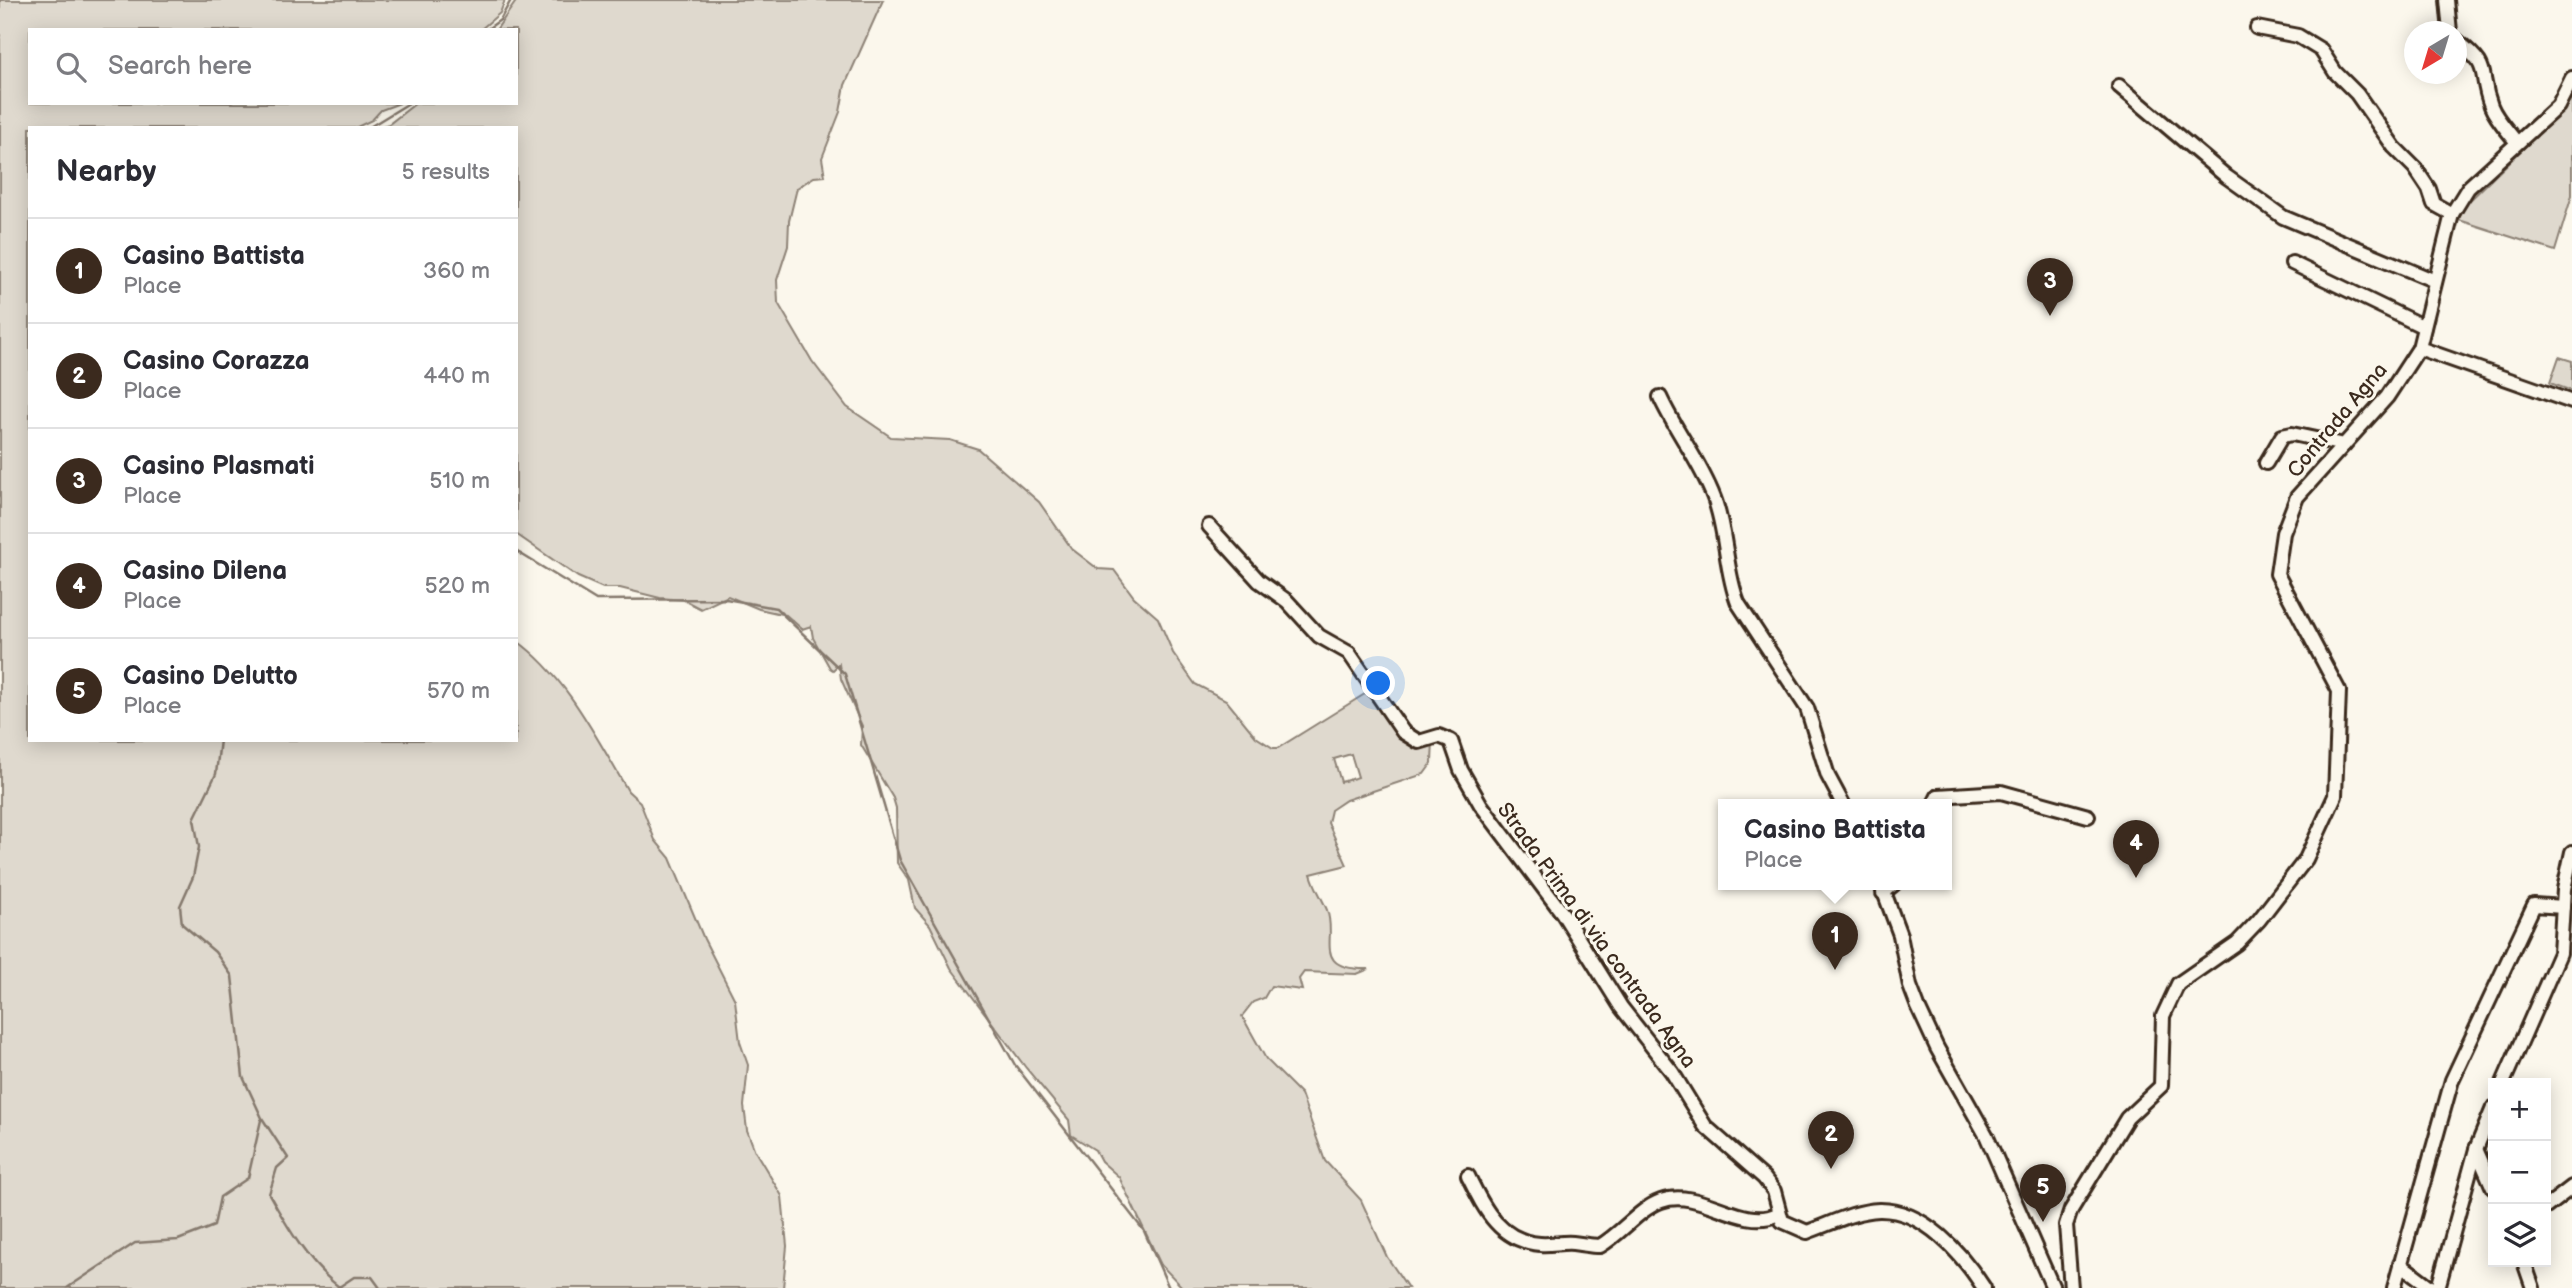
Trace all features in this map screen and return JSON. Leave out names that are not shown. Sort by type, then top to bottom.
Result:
[{"type":"street","points":[[2447,0],[2449,21]]},
{"type":"street","points":[[2257,28],[2298,36],[2321,50],[2335,72],[2357,94],[2394,147],[2415,168],[2429,189],[2434,204],[2452,214]]},
{"type":"street","points":[[2467,48],[2478,57],[2484,69],[2492,108],[2517,143]]},
{"type":"street","name":"Contrada Agna","points":[[2071,1288],[2066,1225],[2071,1210],[2127,1118],[2161,1086],[2163,1016],[2178,984],[2237,943],[2259,920],[2306,859],[2335,796],[2339,691],[2277,574],[2283,533],[2297,497],[2387,397],[2419,348],[2452,214],[2468,188],[2558,106],[2572,78]]},
{"type":"street","points":[[2119,86],[2227,177],[2283,217],[2435,281]]},
{"type":"street","points":[[2292,262],[2424,327]]},
{"type":"street","points":[[2419,348],[2572,402]]},
{"type":"street","points":[[1660,397],[1672,423],[1692,452],[1714,499],[1728,550],[1732,588],[1738,603],[1807,708],[1828,776],[1840,799]]},
{"type":"street","points":[[2266,463],[2282,436],[2292,434],[2344,445]]},
{"type":"street","name":"Strada Prima di via contrada Agna","points":[[1209,526],[1259,581],[1287,601],[1319,636],[1349,653],[1403,732],[1419,742],[1439,736],[1451,741],[1461,770],[1480,805],[1563,914],[1621,1007],[1672,1072],[1704,1126],[1764,1178],[1774,1191],[1778,1214]]},
{"type":"street","points":[[1936,799],[1948,793],[1976,796],[2001,792],[2088,816]]},
{"type":"street","points":[[2506,1078],[2560,953],[2566,945],[2563,907],[2572,852]]},
{"type":"street","points":[[1882,890],[1900,935],[1910,986],[1918,1007],[1937,1048],[1986,1135],[2053,1288]]},
{"type":"street","points":[[2394,1288],[2452,1080],[2534,905],[2563,907]]},
{"type":"street","points":[[2438,1288],[2476,1149],[2488,1120]]},
{"type":"street","points":[[2476,1149],[2488,1177]]},
{"type":"street","points":[[1468,1176],[1488,1215],[1499,1227],[1513,1237],[1531,1243],[1600,1246],[1662,1200],[1693,1200],[1758,1219],[1778,1214],[1791,1227],[1807,1232],[1844,1217],[1879,1210],[1895,1212],[1947,1241],[1984,1288]]},
{"type":"street","points":[[2551,1204],[2572,1187]]},
{"type":"street","points":[[2400,1264],[2432,1288]]},
{"type":"street","points":[[2526,1267],[2533,1288]]},
{"type":"shaded area","points":[[0,0],[505,0],[500,13],[482,28],[28,28],[28,105],[395,105],[381,110],[372,120],[359,126],[28,126],[28,742],[518,742],[518,642],[551,672],[565,690],[592,729],[628,791],[640,802],[655,840],[670,858],[704,939],[735,1000],[740,1042],[748,1065],[744,1106],[747,1130],[755,1151],[782,1196],[787,1246],[783,1288],[0,1288]]},
{"type":"shaded area","points":[[517,0],[883,0],[845,85],[840,112],[822,158],[825,176],[814,177],[797,188],[789,221],[788,246],[777,280],[778,303],[812,361],[847,407],[891,437],[950,440],[978,449],[1039,502],[1072,549],[1098,569],[1114,570],[1134,597],[1158,618],[1173,653],[1195,684],[1226,700],[1256,737],[1273,748],[1278,748],[1376,687],[1409,734],[1433,740],[1432,763],[1424,774],[1346,800],[1331,810],[1328,823],[1347,865],[1311,874],[1330,921],[1330,951],[1333,958],[1339,964],[1351,968],[1369,969],[1357,974],[1304,972],[1299,979],[1302,990],[1271,986],[1264,998],[1253,1002],[1242,1016],[1266,1059],[1301,1094],[1325,1161],[1361,1200],[1387,1257],[1408,1288],[1183,1288],[1161,1265],[1119,1177],[1101,1161],[1095,1150],[1071,1135],[1069,1120],[951,968],[930,925],[915,908],[909,880],[897,863],[896,808],[893,798],[861,745],[862,726],[841,679],[839,664],[833,670],[830,668],[813,638],[811,626],[802,629],[786,615],[759,609],[728,596],[701,609],[684,600],[660,598],[620,588],[603,588],[578,577],[518,535],[518,126],[382,126],[413,105],[518,105],[518,28],[497,28]],"holes":[[[1351,754],[1358,777],[1341,782],[1334,759]]]},
{"type":"shaded area","points":[[2572,95],[2572,195],[2555,251],[2459,220],[2463,207],[2565,108]]},
{"type":"shaded area","points":[[2559,357],[2572,361],[2572,391],[2550,383]]},
{"type":"waterway","points":[[489,28],[500,20],[511,0]]},
{"type":"waterway","points":[[371,126],[406,105]]},
{"type":"waterway","points":[[518,552],[596,600],[726,599],[776,608],[845,674],[900,860],[1015,1065],[1144,1231],[1169,1288]]},
{"type":"waterway","points":[[220,742],[216,774],[194,819],[199,847],[193,877],[180,906],[182,924],[215,952],[232,976],[243,1077],[262,1118],[288,1158],[277,1168],[269,1194],[291,1232],[328,1278],[339,1287],[354,1277],[372,1277],[380,1288]]},
{"type":"waterway","points":[[67,1288],[135,1243],[178,1240],[214,1226],[220,1197],[248,1178],[261,1120]]},
{"type":"place","name":"Casino Plasmati","points":[[2050,316]]},
{"type":"place","name":"Casino Dilena","points":[[2136,878]]},
{"type":"place","name":"Casino Battista","points":[[1835,970]]},
{"type":"place","name":"Casino Corazza","points":[[1831,1169]]},
{"type":"place","name":"Casino Delutto","points":[[2043,1222]]}]
